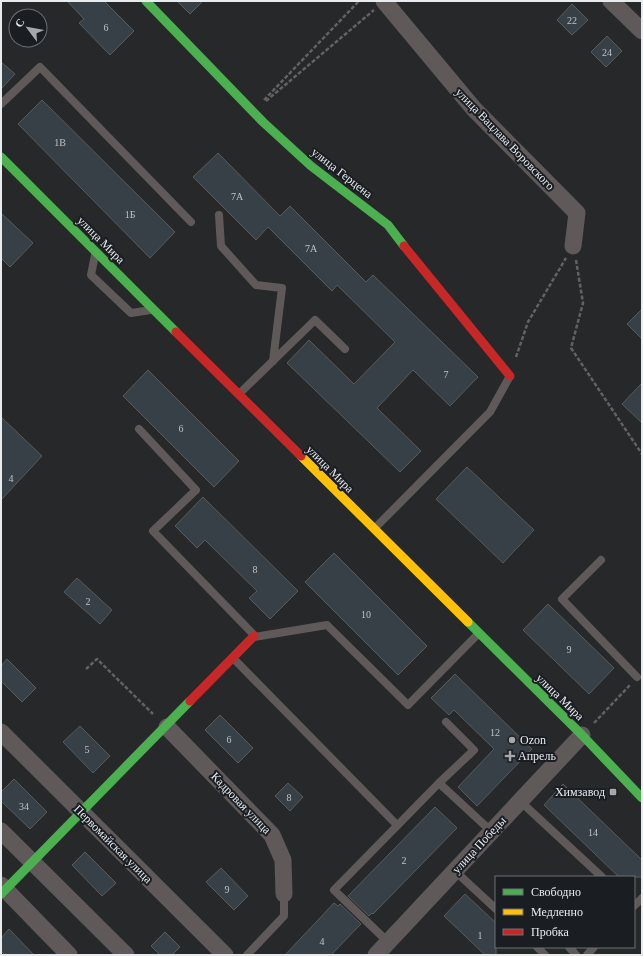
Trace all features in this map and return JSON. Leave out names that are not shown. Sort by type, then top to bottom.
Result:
[{"type":"main road","name":"улица Герцена","points":[[146,1],[254,112],[311,166],[388,225],[510,376]]},
{"type":"main road","name":"улица Мира","points":[[1,157],[238,395],[582,735],[642,798]]},
{"type":"main road","points":[[2,889],[82,813],[254,636]]},
{"type":"street","name":"улица Вацлава Воровского","points":[[384,1],[474,109],[577,213],[573,246]]},
{"type":"street","points":[[611,1],[642,31]]},
{"type":"street","name":"Кадровая улица","points":[[167,726],[272,835],[283,860],[284,894]]},
{"type":"street","name":"Первомайская улица","points":[[1,732],[225,955]]},
{"type":"street","name":"улица Победы","points":[[376,955],[582,735]]},
{"type":"street","points":[[1,831],[126,955]]},
{"type":"street","points":[[2,889],[69,955]]},
{"type":"lane","points":[[1,104],[40,67],[191,222]]},
{"type":"lane","points":[[219,215],[221,246],[256,285],[282,288],[273,361]]},
{"type":"lane","points":[[96,252],[91,275],[131,313],[154,310]]},
{"type":"lane","points":[[238,395],[315,320],[345,349]]},
{"type":"lane","points":[[374,530],[490,412],[510,376]]},
{"type":"lane","points":[[139,429],[196,490],[153,531],[254,636],[327,625],[408,705],[478,633]]},
{"type":"lane","points":[[601,560],[562,600],[637,677]]},
{"type":"lane","points":[[232,658],[397,825]]},
{"type":"lane","points":[[388,942],[334,890],[397,825],[474,750],[446,722]]},
{"type":"lane","points":[[439,783],[492,832]]},
{"type":"lane","points":[[520,801],[601,876]]},
{"type":"lane","points":[[455,871],[495,908]]},
{"type":"lane","points":[[247,955],[284,916],[284,894]]},
{"type":"path","points":[[254,112],[359,1]]},
{"type":"path","points":[[254,112],[384,1]]},
{"type":"path","points":[[510,376],[528,322],[573,246]]},
{"type":"path","points":[[573,246],[583,303],[571,348],[642,454]]},
{"type":"path","points":[[86,669],[97,659],[167,726]]},
{"type":"path","points":[[582,735],[637,677]]},
{"type":"building","points":[[67,1],[104,1],[134,31],[110,55],[79,23],[84,19]]},
{"type":"building","points":[[177,1],[203,1],[190,14]]},
{"type":"building","points":[[572,4],[588,20],[572,35],[557,20]]},
{"type":"building","points":[[607,36],[622,51],[606,67],[591,52]]},
{"type":"building","points":[[1,62],[15,74],[1,89]]},
{"type":"building","points":[[42,100],[175,232],[150,258],[18,124]]},
{"type":"building","points":[[218,153],[280,216],[290,206],[366,282],[373,275],[478,377],[450,406],[413,370],[377,408],[421,451],[400,472],[287,363],[309,340],[354,384],[395,342],[337,285],[332,291],[268,227],[256,240],[193,177]]},
{"type":"building","points":[[1,213],[33,243],[10,267],[1,258]]},
{"type":"building","points":[[642,309],[642,339],[627,324]]},
{"type":"building","points":[[148,370],[239,461],[214,487],[123,396]]},
{"type":"building","points":[[642,383],[642,423],[622,404]]},
{"type":"building","points":[[1,417],[42,456],[1,500]]},
{"type":"building","points":[[467,467],[534,530],[503,563],[436,499]]},
{"type":"building","points":[[203,497],[298,591],[270,619],[249,598],[257,591],[205,540],[197,548],[175,526]]},
{"type":"building","points":[[334,553],[427,646],[398,675],[305,582]]},
{"type":"building","points":[[77,578],[112,610],[100,624],[64,592]]},
{"type":"building","points":[[548,604],[614,668],[589,694],[523,630]]},
{"type":"building","points":[[7,659],[36,688],[22,702],[1,681],[1,666]]},
{"type":"building","points":[[455,674],[532,749],[477,806],[458,787],[494,749],[454,710],[449,715],[431,698]]},
{"type":"building","points":[[220,715],[253,748],[238,763],[205,730]]},
{"type":"building","points":[[80,726],[110,756],[93,773],[63,742]]},
{"type":"building","points":[[14,779],[47,812],[30,829],[1,801],[1,792]]},
{"type":"building","points":[[288,783],[303,797],[290,811],[275,796]]},
{"type":"building","points":[[563,784],[642,860],[642,877],[618,876],[544,805]]},
{"type":"building","points":[[435,807],[457,828],[373,914],[372,913],[369,916],[348,896]]},
{"type":"building","points":[[85,852],[116,883],[102,896],[72,865]]},
{"type":"building","points":[[221,868],[248,896],[234,910],[206,882]]},
{"type":"building","points":[[465,894],[495,922],[496,955],[485,955],[444,916]]},
{"type":"building","points":[[334,903],[338,906],[340,904],[361,924],[331,955],[285,955]]},
{"type":"building","points":[[9,929],[34,955],[5,955],[1,951],[1,938]]},
{"type":"building","points":[[165,932],[180,947],[172,955],[160,955],[151,946]]},
{"type":"traffic: fast","points":[[146,1],[263,122],[311,166],[388,225],[404,246]]},
{"type":"traffic: fast","points":[[1,157],[176,332]]},
{"type":"traffic: fast","points":[[468,622],[582,735],[642,798]]},
{"type":"traffic: fast","points":[[1,894],[190,701]]},
{"type":"traffic: slow","points":[[301,456],[468,622]]},
{"type":"traffic: jam","points":[[404,246],[510,376]]},
{"type":"traffic: jam","points":[[176,332],[301,456]]},
{"type":"traffic: jam","points":[[190,701],[254,636]]},
{"type":"place","name":"Ozon","points":[[512,740]]},
{"type":"place","name":"Апрель","points":[[510,756]]},
{"type":"place","name":"Химзавод","points":[[613,792]]}]
